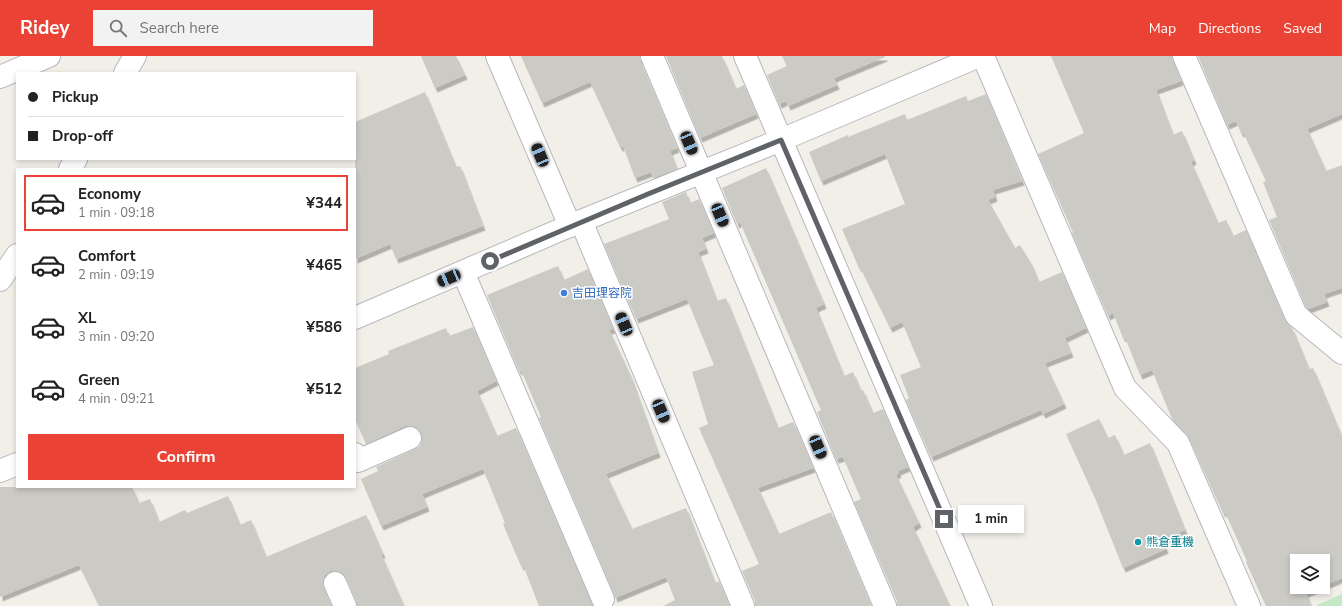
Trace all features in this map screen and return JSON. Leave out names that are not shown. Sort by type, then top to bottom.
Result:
[{"type":"street","points":[[0,77],[49,56]]},
{"type":"street","points":[[126,72],[135,56]]},
{"type":"street","points":[[497,56],[576,224],[743,606]]},
{"type":"street","points":[[652,56],[885,606]]},
{"type":"street","points":[[746,56],[981,606]]},
{"type":"street","points":[[356,318],[979,56]]},
{"type":"street","points":[[983,56],[1125,388],[1178,443],[1249,606]]},
{"type":"street","points":[[1184,56],[1296,315],[1342,353]]},
{"type":"street","points":[[0,280],[16,256]]},
{"type":"street","points":[[463,272],[603,598]]},
{"type":"street","points":[[356,456],[358,461],[410,438]]},
{"type":"street","points":[[0,471],[16,464]]},
{"type":"street","points":[[335,583],[345,606]]},
{"type":"green space","points":[[1342,594],[1342,606],[1317,605]]},
{"type":"building","points":[[421,56],[456,56],[465,75],[435,88]]},
{"type":"building","points":[[521,56],[640,56],[640,61],[677,148],[670,151],[677,169],[653,178],[651,172],[635,178],[623,146],[620,147],[590,82],[542,103]]},
{"type":"building","points":[[666,56],[722,56],[736,89],[744,85],[756,114],[700,138]]},
{"type":"building","points":[[782,56],[885,57],[834,78],[837,85],[788,106],[786,101],[779,104],[767,75],[787,66]]},
{"type":"building","points":[[1051,56],[1172,56],[1181,81],[1156,90],[1173,135],[1182,131],[1194,160],[1191,162],[1218,223],[1226,220],[1233,236],[1246,230],[1285,320],[1292,328],[1309,369],[1313,368],[1342,437],[1342,578],[1330,583],[1330,554],[1290,554],[1290,594],[1306,594],[1311,606],[1266,606],[1225,512],[1223,513],[1189,438],[1172,419],[1152,370],[1140,375],[1125,337],[1123,338],[1113,313],[1108,316],[1038,154],[1084,133]]},
{"type":"building","points":[[1198,56],[1342,56],[1342,114],[1307,129],[1326,171],[1342,165],[1342,288],[1324,294],[1327,302],[1308,309],[1306,307],[1269,220],[1277,217],[1263,182],[1266,181],[1243,132],[1241,133],[1236,121],[1227,125]]},
{"type":"building","points":[[425,92],[456,167],[460,166],[483,226],[396,259],[390,244],[356,259],[356,122]]},
{"type":"building","points":[[986,94],[1022,181],[993,190],[995,197],[988,200],[1015,248],[1020,245],[1031,263],[1039,282],[1062,272],[1086,328],[1065,338],[1071,353],[1045,363],[1064,404],[1043,414],[1041,410],[931,457],[906,400],[909,398],[900,375],[921,367],[902,322],[890,328],[860,267],[859,268],[842,229],[905,204],[885,154],[821,181],[809,152],[848,135],[848,137],[905,114],[907,120],[966,96],[968,101]]},
{"type":"building","points":[[766,168],[824,304],[816,308],[844,376],[853,372],[873,413],[883,409],[908,467],[898,471],[899,473],[896,475],[919,523],[913,527],[950,606],[897,606],[897,601],[854,502],[861,499],[843,457],[836,459],[817,412],[821,410],[740,222],[737,224],[722,188]]},
{"type":"building","points":[[686,192],[690,203],[699,199],[714,233],[702,238],[706,249],[698,252],[717,301],[726,298],[778,428],[793,422],[813,468],[758,488],[779,534],[831,512],[871,606],[755,606],[755,601],[742,571],[759,564],[699,428],[708,424],[692,372],[714,365],[687,299],[636,319],[604,244],[669,219],[662,202]]},
{"type":"building","points":[[558,266],[564,280],[588,269],[613,329],[609,330],[631,377],[658,453],[606,474],[632,529],[686,508],[715,583],[719,581],[729,606],[663,606],[675,600],[666,577],[615,598],[539,418],[541,417],[521,370],[519,371],[487,295]]},
{"type":"building","points":[[473,327],[496,381],[477,391],[497,436],[516,428],[593,606],[539,606],[523,565],[521,566],[503,524],[505,523],[483,469],[422,494],[427,507],[381,526],[361,479],[378,471],[376,467],[420,446],[422,433],[417,428],[405,426],[366,444],[356,421],[356,368],[389,354],[388,351],[446,328],[449,336]]},
{"type":"building","points":[[1099,419],[1108,438],[1115,435],[1124,455],[1150,443],[1185,530],[1163,541],[1166,549],[1123,568],[1095,498],[1066,434]]},
{"type":"building","points":[[0,487],[132,488],[139,503],[150,499],[159,522],[185,510],[187,513],[228,496],[240,525],[251,520],[266,557],[366,515],[404,606],[357,606],[346,578],[342,573],[330,571],[325,575],[323,581],[331,606],[99,606],[79,565],[0,597]]},
{"type":"place","name":"吉田理容院","points":[[564,293]]},
{"type":"place","name":"熊倉重機","points":[[1138,542]]},
{"type":"route","points":[[490,261],[581,221],[781,140],[944,519]]}]
